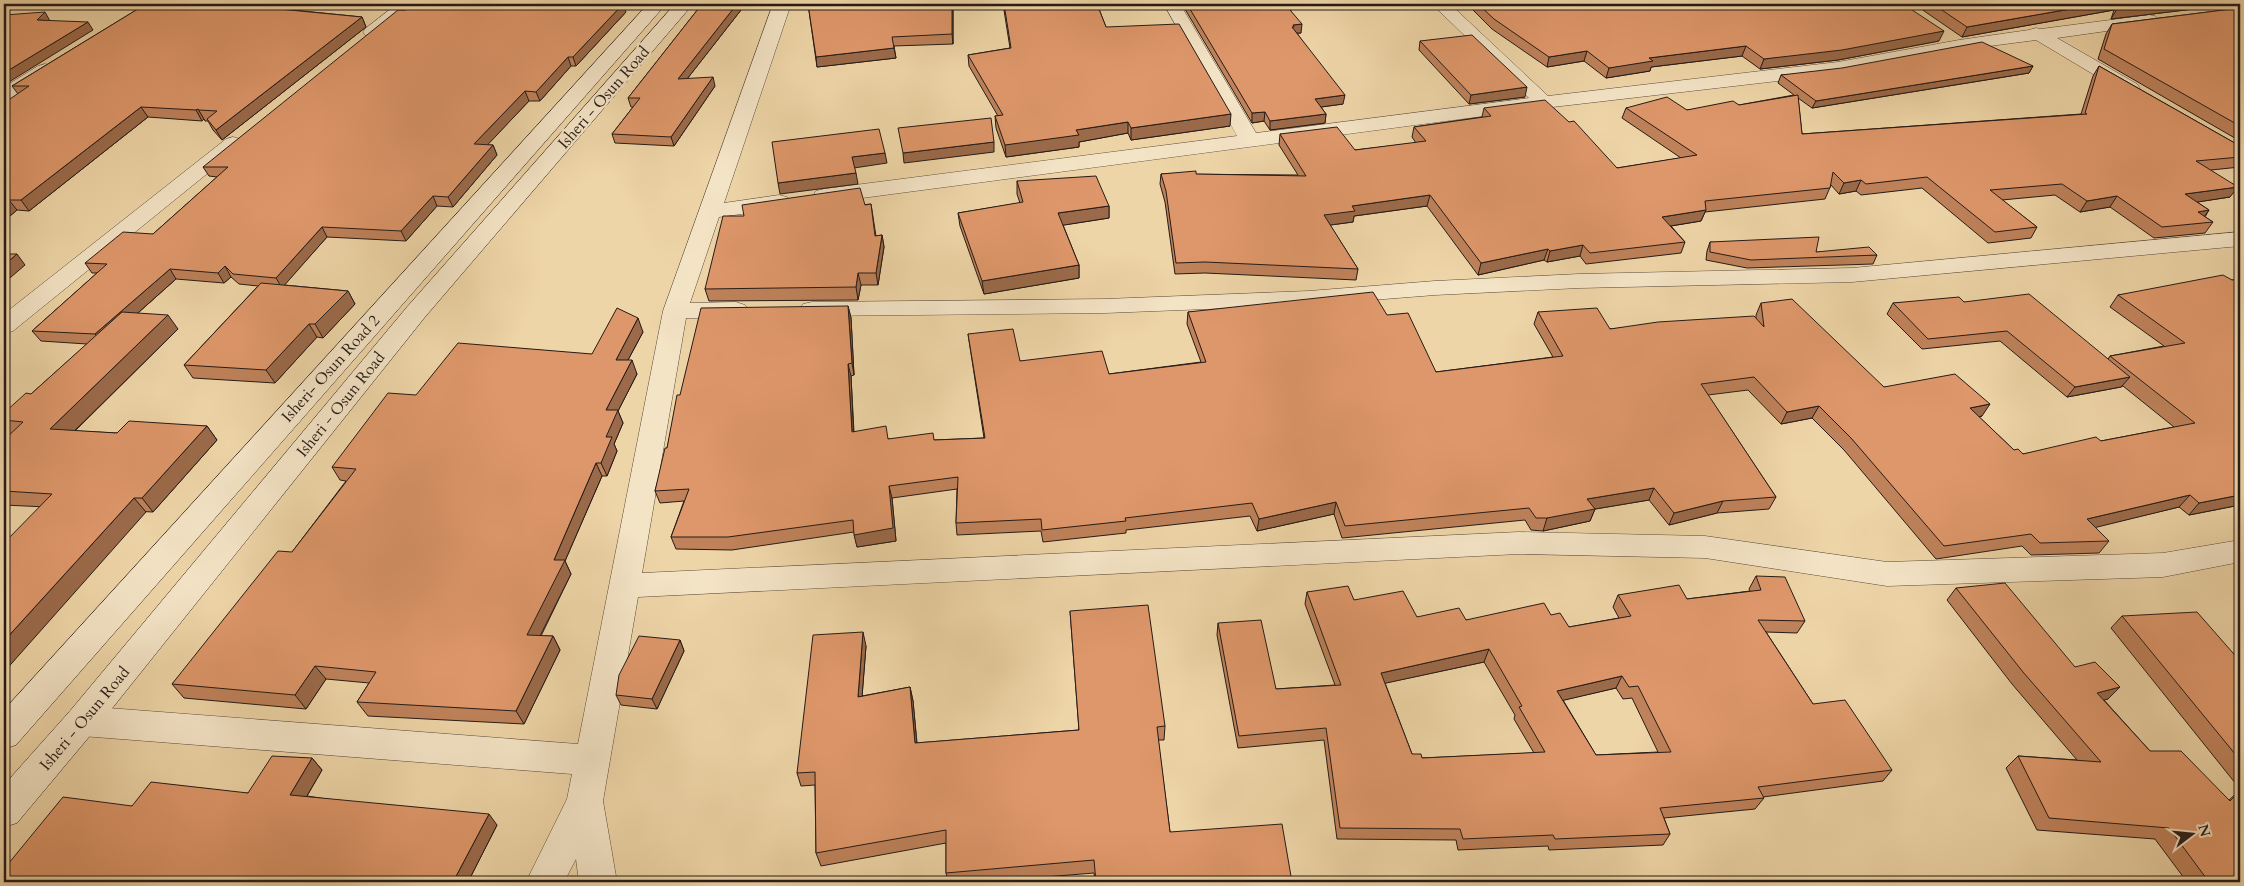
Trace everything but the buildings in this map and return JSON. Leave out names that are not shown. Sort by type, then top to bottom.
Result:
[{"type":"street","points":[[354,47],[408,4]]},
{"type":"street","name":"Isheri- Osun Road 2","points":[[4,734],[657,4]]},
{"type":"street","name":"Isheri - Osun Road","points":[[4,811],[82,721],[416,312],[684,4]]},
{"type":"street","points":[[546,882],[585,801],[676,311],[782,4]]},
{"type":"street","points":[[1172,4],[1250,140]]},
{"type":"street","points":[[1440,4],[1544,102]]},
{"type":"street","points":[[711,210],[1544,102],[1838,68],[1959,44],[2170,17]]},
{"type":"street","points":[[1937,29],[1959,44]]},
{"type":"street","points":[[2036,34],[2147,97]]},
{"type":"street","points":[[4,95],[61,60]]},
{"type":"street","points":[[4,326],[245,134]]},
{"type":"street","points":[[793,309],[1105,306],[1309,298],[1435,288],[1579,281],[1852,276],[2240,239]]},
{"type":"street","points":[[676,311],[754,309]]},
{"type":"street","points":[[625,586],[1520,544],[1705,547],[1887,574],[2163,565],[2240,551]]},
{"type":"street","points":[[82,721],[592,760]]},
{"type":"street","points":[[585,801],[598,882]]}]
